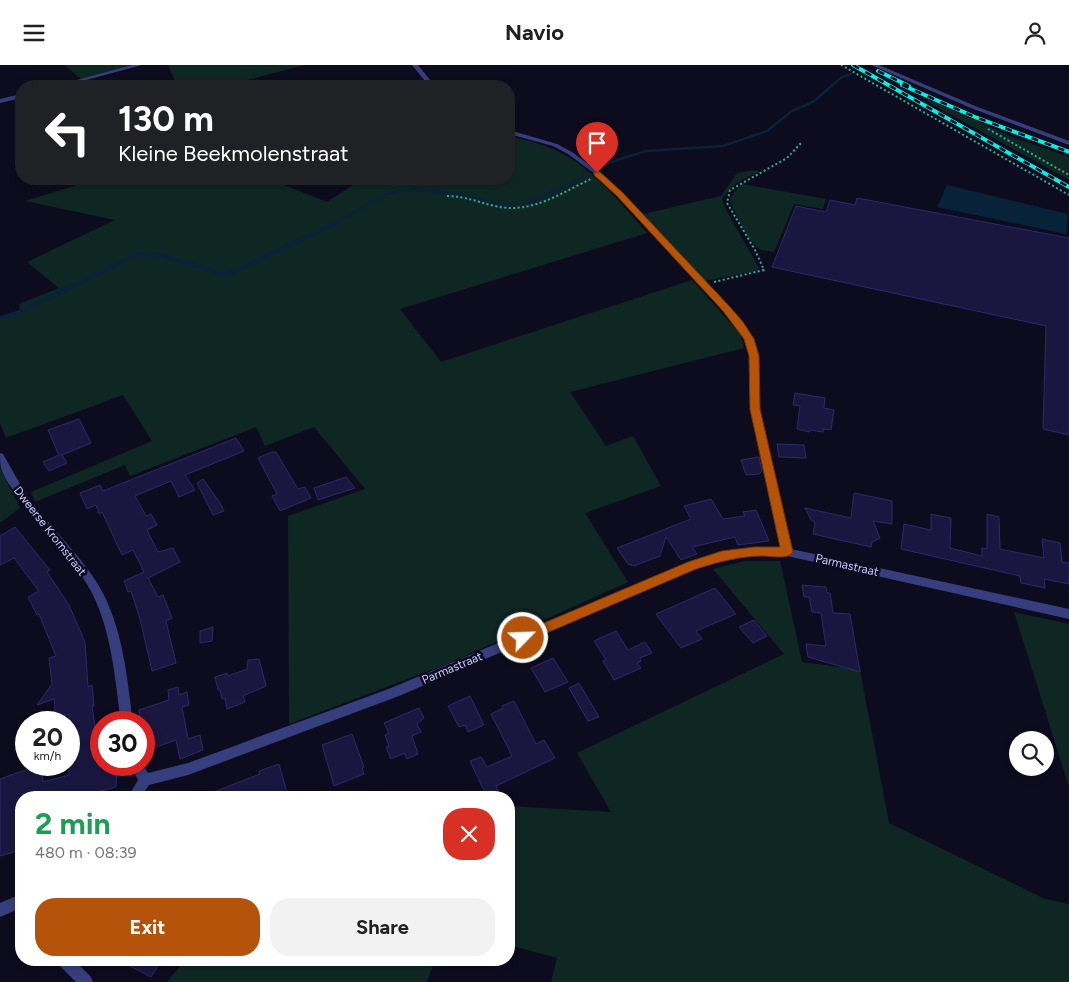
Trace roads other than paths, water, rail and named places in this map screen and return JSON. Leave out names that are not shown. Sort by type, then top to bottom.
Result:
[{"type":"street","points":[[81,80],[139,65]]},
{"type":"street","points":[[415,65],[427,80]]},
{"type":"street","points":[[874,65],[973,107],[1069,143]]},
{"type":"street","points":[[0,101],[15,97]]},
{"type":"street","points":[[515,134],[555,145],[570,153],[599,175],[620,194],[740,324],[749,339],[754,356],[755,409],[787,552]]},
{"type":"street","name":"Dweerse Kromstraat","points":[[0,456],[15,488],[37,518],[86,574],[103,607],[116,653],[125,711]]},
{"type":"street","name":"Parmastraat","points":[[145,781],[188,769],[395,692],[692,566],[722,556],[754,552],[787,552],[1069,614]]},
{"type":"street","points":[[138,791],[145,781],[142,776]]},
{"type":"street","points":[[0,910],[15,904]]},
{"type":"street","points":[[70,966],[86,982]]},
{"type":"water","points":[[947,185],[1068,214],[1066,234],[937,207]]},
{"type":"waterway","points":[[592,165],[614,161],[646,151],[723,146],[767,131],[792,111],[813,102],[842,77],[851,74]]},
{"type":"waterway","points":[[337,222],[388,194],[413,189],[464,195],[509,206],[527,204],[579,180],[583,175],[583,168]]},
{"type":"waterway","points":[[0,318],[17,313],[138,254],[160,255],[227,275],[340,221]]},
{"type":"railway","points":[[853,65],[1069,187]]},
{"type":"railway","points":[[878,71],[909,86]]},
{"type":"railway","points":[[902,85],[975,117],[1069,152]]}]
